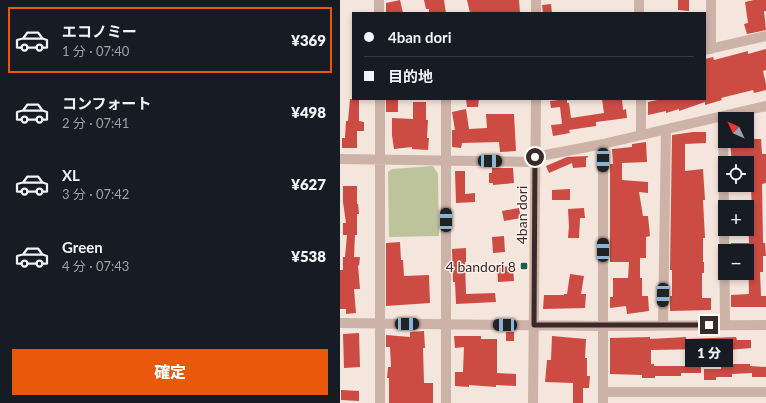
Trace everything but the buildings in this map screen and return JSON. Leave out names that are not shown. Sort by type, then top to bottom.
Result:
[{"type":"street","points":[[379,0],[379,12]]},
{"type":"street","points":[[536,0],[536,12]]},
{"type":"street","points":[[639,0],[639,12]]},
{"type":"street","points":[[711,0],[708,49],[766,36]]},
{"type":"street","points":[[380,100],[380,403]]},
{"type":"street","points":[[446,100],[446,403]]},
{"type":"street","name":"4ban dori","points":[[533,403],[536,100]]},
{"type":"street","points":[[641,100],[641,135]]},
{"type":"street","points":[[740,112],[766,106]]},
{"type":"street","points":[[340,160],[535,159],[718,117]]},
{"type":"street","points":[[663,326],[666,130]]},
{"type":"street","points":[[603,144],[603,403]]},
{"type":"street","points":[[723,148],[725,325]]},
{"type":"street","points":[[340,323],[603,326],[766,325]]},
{"type":"street","points":[[603,392],[766,392]]},
{"type":"green space","points":[[433,166],[438,174],[439,236],[389,237],[388,172],[392,169]]},
{"type":"place","name":"4 bandori 8","points":[[524,266]]},
{"type":"route","points":[[535,157],[534,325],[709,325]]}]
